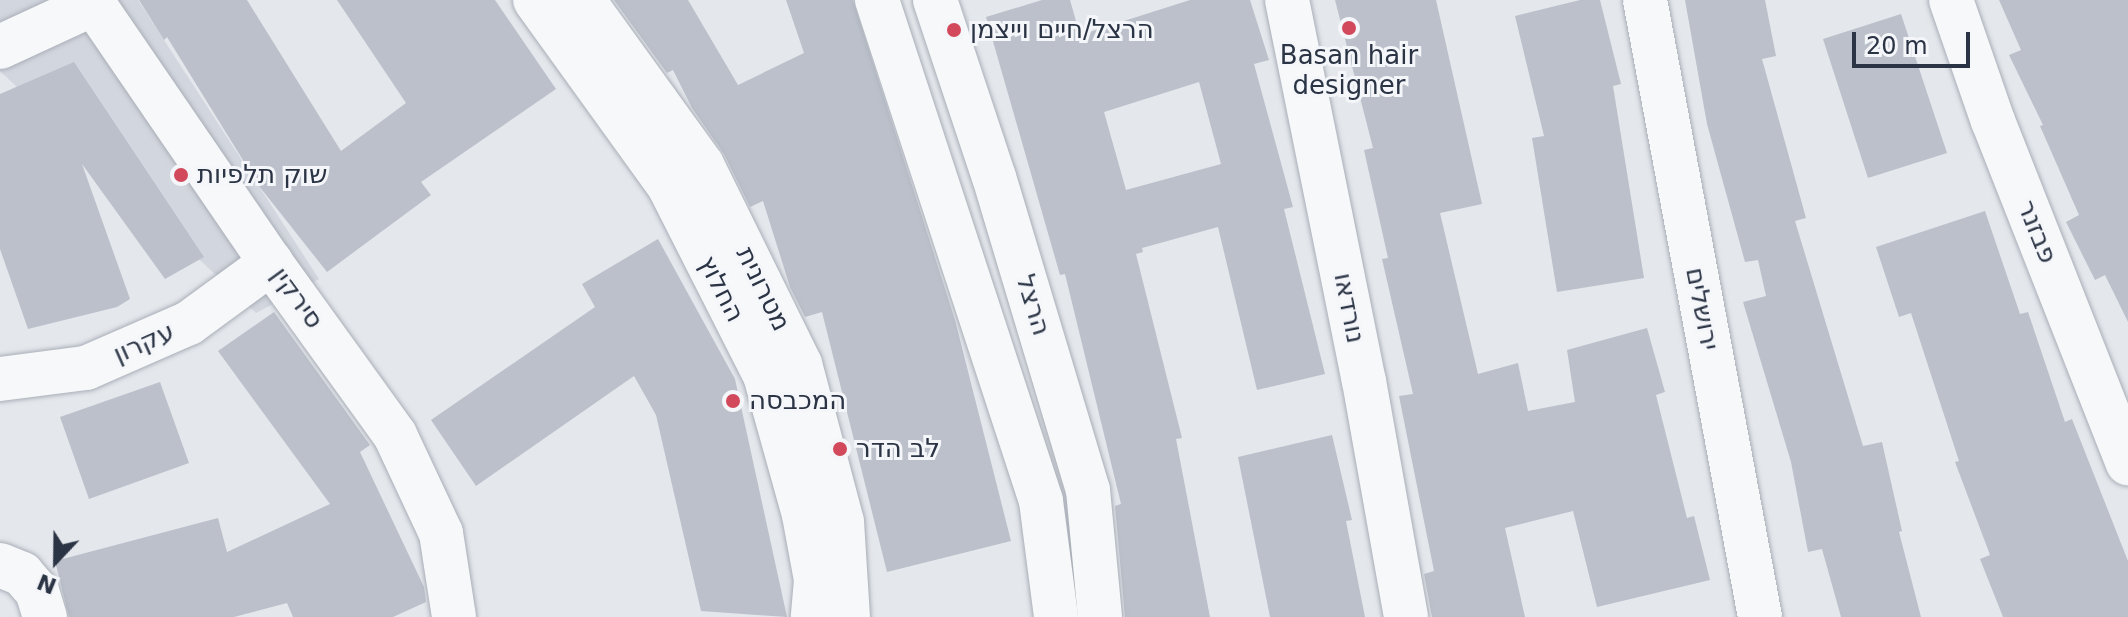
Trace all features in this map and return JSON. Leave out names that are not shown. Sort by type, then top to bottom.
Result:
[{"type":"street","name":"החלוץ","points":[[535,0],[669,186],[765,375],[804,515],[816,580],[813,617]]},
{"type":"street","name":"מטרונית","points":[[583,0],[702,165],[800,364],[842,522],[848,617]]},
{"type":"street","points":[[877,0],[1041,501],[1056,617]]},
{"type":"street","name":"הרצל","points":[[935,0],[994,177],[1088,490],[1100,617]]},
{"type":"street","name":"נורדאו","points":[[1287,0],[1364,381],[1406,617]]},
{"type":"street","name":"ירושלים","points":[[1645,0],[1760,617]]},
{"type":"street","name":"פבזנר","points":[[1951,0],[1993,121],[2128,463]]},
{"type":"street","points":[[0,47],[92,2]]},
{"type":"street","name":"סירקין","points":[[92,2],[271,263],[395,435],[441,533],[454,617]]},
{"type":"street","name":"עקרון","points":[[0,379],[86,368],[189,323],[271,263]]},
{"type":"street","points":[[0,565],[22,574],[37,591],[45,617]]},
{"type":"shaded area","name":"שוק תלפיות","points":[[0,0],[138,0],[319,279],[256,313],[0,71]]},
{"type":"building","points":[[139,0],[247,0],[341,151],[406,103],[337,0],[495,0],[556,89],[421,182],[431,195],[327,272],[259,186],[167,37],[164,40]]},
{"type":"building","points":[[614,0],[688,0],[738,85],[804,53],[786,0],[853,0],[955,320],[1011,541],[887,572],[822,312],[805,317],[790,287],[763,201],[750,207],[724,154],[692,108],[673,70],[667,73]]},
{"type":"building","points":[[1042,0],[1070,0],[1080,35],[1190,0],[1250,0],[1269,60],[1254,64],[1293,207],[1284,209],[1325,374],[1257,390],[1218,227],[1142,248],[1143,252],[1136,254],[1182,438],[1176,439],[1210,617],[1125,617],[1115,506],[1121,504],[1065,274],[1060,275],[986,17]],"holes":[[[1199,82],[1221,164],[1126,190],[1104,112]]]},
{"type":"building","points":[[1335,0],[1436,0],[1482,204],[1440,213],[1478,374],[1518,363],[1528,411],[1575,402],[1567,350],[1647,328],[1665,392],[1656,395],[1687,518],[1694,516],[1710,580],[1597,607],[1573,511],[1505,528],[1525,617],[1432,617],[1424,574],[1434,571],[1399,396],[1413,394],[1382,259],[1388,258],[1364,150],[1373,148]]},
{"type":"building","points":[[1580,0],[1600,0],[1621,84],[1613,86],[1644,278],[1557,292],[1532,138],[1544,136],[1515,16]]},
{"type":"building","points":[[1685,0],[1765,0],[1776,56],[1762,59],[1806,218],[1795,221],[1863,446],[1882,442],[1902,531],[1899,532],[1921,617],[1841,617],[1822,549],[1808,552],[1791,462],[1743,302],[1766,296],[1758,260],[1745,262],[1707,124]]},
{"type":"building","points":[[1999,0],[2128,0],[2128,322],[2105,275],[2095,280],[2066,222],[2079,215],[2040,126],[2043,125],[2009,55],[2021,50]]},
{"type":"building","points":[[1901,14],[1947,153],[1868,178],[1823,39]]},
{"type":"building","points":[[74,62],[204,257],[165,279],[82,164],[130,299],[117,307],[28,329],[0,249],[0,94]]},
{"type":"building","points":[[1985,211],[2020,314],[2028,312],[2065,422],[2072,419],[2128,561],[2128,617],[2003,617],[1980,559],[1990,555],[1955,462],[1959,461],[1911,313],[1899,317],[1876,247]]},
{"type":"building","points":[[658,239],[735,379],[787,617],[701,611],[656,415],[634,376],[476,486],[431,420],[595,307],[582,284]]},
{"type":"building","points":[[274,312],[370,445],[360,452],[424,587],[426,602],[393,617],[293,617],[287,603],[234,617],[69,617],[55,561],[218,518],[227,552],[330,504],[218,351]]},
{"type":"building","points":[[160,382],[189,463],[89,499],[60,417]]},
{"type":"building","points":[[1332,435],[1352,520],[1346,521],[1365,617],[1270,617],[1238,457]]},
{"type":"place","name":"Basan hair designer","points":[[1349,28]]},
{"type":"place","name":"הרצל/חיים וייצמן","points":[[954,30]]},
{"type":"place","name":"שוק תלפיות","points":[[181,175]]},
{"type":"place","name":"המכבסה","points":[[733,401]]},
{"type":"place","name":"לב הדר","points":[[840,449]]}]
